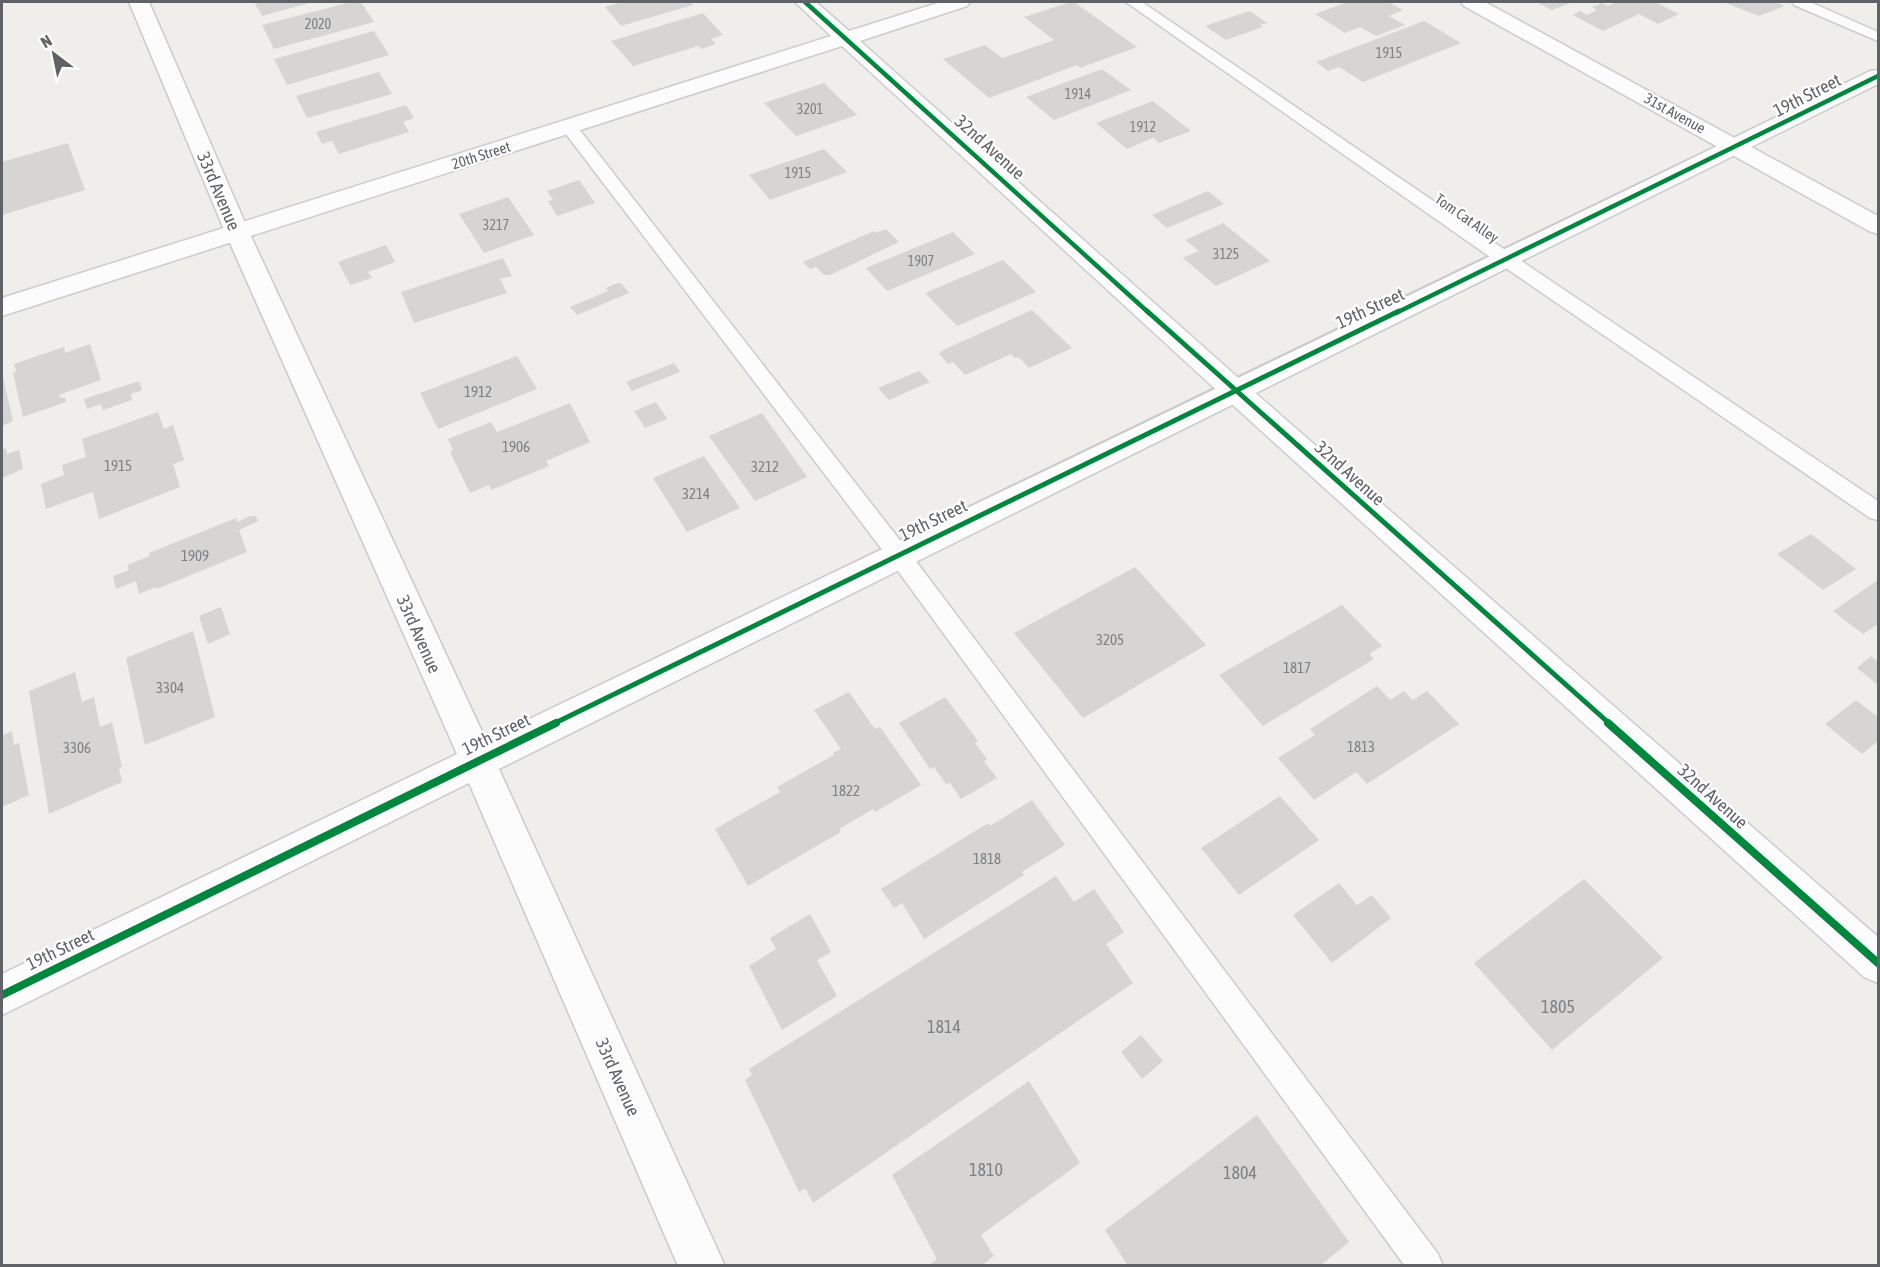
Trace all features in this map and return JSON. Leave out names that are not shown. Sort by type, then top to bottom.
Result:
[{"type":"street","name":"33rd Avenue","points":[[139,2],[237,232],[477,760],[702,1266]]},
{"type":"street","name":"32nd Avenue","points":[[805,2],[1234,390],[1878,963]]},
{"type":"street","name":"20th Street","points":[[2,308],[960,2]]},
{"type":"street","name":"31st Avenue","points":[[1471,2],[1878,226]]},
{"type":"street","name":"19th Street","points":[[2,995],[477,760],[1234,390],[1507,260],[1878,76]]},
{"type":"lane","name":"Tom Cat Alley","points":[[1133,2],[1878,512]]},
{"type":"lane","points":[[1799,2],[1878,37]]},
{"type":"lane","points":[[569,127],[898,554],[1426,1266]]},
{"type":"building","points":[[254,2],[313,2],[262,16]]},
{"type":"building","points":[[351,2],[361,2],[374,22],[274,49],[262,25]]},
{"type":"building","points":[[622,2],[690,2],[693,5],[621,26],[605,7]]},
{"type":"building","points":[[1071,2],[1137,47],[1080,68],[1077,65],[989,98],[943,59],[985,45],[1002,58],[1054,40],[1024,17]]},
{"type":"building","points":[[1348,2],[1388,2],[1403,10],[1389,16],[1405,25],[1376,36],[1360,27],[1345,33],[1315,14]]},
{"type":"building","points":[[1536,2],[1573,2],[1552,10]]},
{"type":"building","points":[[1617,2],[1660,2],[1657,3],[1679,14],[1658,24],[1639,14],[1603,31],[1573,15],[1580,11],[1587,15],[1597,10],[1592,7],[1602,3],[1608,6]]},
{"type":"building","points":[[1723,2],[1776,2],[1785,6],[1759,16]]},
{"type":"building","points":[[1250,11],[1267,23],[1260,25],[1263,27],[1226,40],[1205,26]]},
{"type":"building","points":[[703,13],[723,35],[711,39],[716,44],[701,49],[698,46],[633,66],[611,41]]},
{"type":"building","points":[[1424,21],[1461,43],[1363,82],[1339,67],[1328,71],[1316,62]]},
{"type":"building","points":[[374,31],[389,55],[287,85],[274,59]]},
{"type":"building","points":[[1102,69],[1131,90],[1054,120],[1026,97]]},
{"type":"building","points":[[379,72],[392,94],[307,118],[296,96]]},
{"type":"building","points":[[824,83],[857,115],[796,136],[764,103]]},
{"type":"building","points":[[1153,101],[1191,131],[1159,143],[1153,138],[1127,149],[1096,123]]},
{"type":"building","points":[[406,105],[414,118],[403,122],[409,132],[339,154],[332,141],[322,144],[316,132]]},
{"type":"building","points":[[68,143],[85,190],[2,215],[2,162]]},
{"type":"building","points":[[824,149],[847,172],[770,200],[749,175]]},
{"type":"building","points":[[579,180],[595,203],[557,216],[548,201],[553,200],[547,191]]},
{"type":"building","points":[[1208,191],[1224,204],[1167,228],[1152,215]]},
{"type":"building","points":[[508,197],[534,235],[484,253],[459,214]]},
{"type":"building","points":[[1223,223],[1270,261],[1216,286],[1183,258],[1199,251],[1185,240]]},
{"type":"building","points":[[886,229],[899,242],[830,275],[824,275],[816,267],[810,269],[803,262],[874,231],[875,233]]},
{"type":"building","points":[[953,232],[975,254],[887,291],[866,268]]},
{"type":"building","points":[[386,245],[395,262],[368,272],[372,278],[350,285],[338,262]]},
{"type":"building","points":[[503,258],[512,276],[500,279],[507,293],[414,323],[401,292]]},
{"type":"building","points":[[1003,260],[1036,292],[957,326],[925,293]]},
{"type":"building","points":[[618,283],[622,284],[629,293],[577,315],[570,307],[608,291],[606,288]]},
{"type":"building","points":[[1032,310],[1072,348],[1029,368],[1019,357],[1015,358],[1011,354],[965,375],[953,362],[948,364],[939,354],[943,350]]},
{"type":"building","points":[[90,344],[101,380],[59,395],[60,398],[65,397],[66,402],[23,417],[13,373],[16,372],[14,364],[64,347],[65,353]]},
{"type":"building","points":[[517,356],[537,389],[438,429],[420,393]]},
{"type":"building","points":[[674,363],[680,372],[632,391],[626,382]]},
{"type":"building","points":[[919,371],[930,382],[889,400],[878,388]]},
{"type":"building","points":[[2,378],[13,421],[2,426]]},
{"type":"building","points":[[139,381],[142,390],[131,394],[132,400],[103,410],[101,404],[87,409],[84,399]]},
{"type":"building","points":[[656,402],[667,419],[645,428],[634,411]]},
{"type":"building","points":[[570,403],[590,442],[546,461],[549,466],[491,490],[489,485],[470,493],[450,452],[453,450],[448,439],[491,422],[497,432]]},
{"type":"building","points":[[158,412],[164,429],[173,425],[184,460],[173,464],[180,487],[99,519],[93,492],[46,509],[41,484],[64,475],[62,465],[86,457],[82,439]]},
{"type":"building","points":[[762,413],[807,477],[755,501],[709,436]]},
{"type":"building","points":[[6,448],[7,454],[19,450],[23,469],[2,478],[2,450]]},
{"type":"building","points":[[704,456],[740,508],[687,532],[653,478]]},
{"type":"building","points":[[250,516],[256,516],[258,521],[239,530],[247,552],[157,589],[156,587],[139,594],[136,581],[116,589],[113,576],[129,570],[127,565],[150,556],[149,553],[236,518],[237,522]]},
{"type":"building","points":[[1811,534],[1856,569],[1823,590],[1777,554]]},
{"type":"building","points":[[1135,567],[1206,645],[1083,718],[1014,633]]},
{"type":"building","points":[[1878,580],[1878,624],[1863,634],[1833,611]]},
{"type":"building","points":[[1342,605],[1382,646],[1369,654],[1374,659],[1263,726],[1219,675]]},
{"type":"building","points":[[221,607],[230,634],[208,644],[199,616]]},
{"type":"building","points":[[193,631],[215,717],[145,745],[126,658]]},
{"type":"building","points":[[1871,656],[1878,662],[1878,685],[1857,668]]},
{"type":"building","points":[[75,672],[82,702],[94,697],[100,727],[112,722],[122,767],[119,768],[122,782],[49,814],[29,691]]},
{"type":"building","points":[[1377,686],[1390,700],[1404,691],[1413,700],[1427,691],[1459,724],[1367,784],[1356,772],[1314,800],[1278,758],[1315,735],[1310,729]]},
{"type":"building","points":[[849,692],[875,729],[880,727],[921,785],[875,812],[873,809],[839,829],[841,832],[748,886],[715,829],[780,792],[777,787],[841,749],[814,710]]},
{"type":"building","points":[[945,697],[978,741],[975,743],[987,759],[984,761],[997,778],[961,799],[950,783],[946,784],[934,767],[930,769],[899,723]]},
{"type":"building","points":[[1856,700],[1878,717],[1878,741],[1862,754],[1825,724]]},
{"type":"building","points":[[12,731],[14,745],[19,743],[29,795],[2,807],[2,736]]},
{"type":"building","points":[[1280,796],[1319,840],[1239,895],[1201,848]]},
{"type":"building","points":[[1032,800],[1065,845],[1022,872],[1024,875],[924,939],[902,903],[894,908],[881,889],[988,823],[990,826]]},
{"type":"building","points":[[1056,876],[1074,902],[1094,889],[1124,932],[1106,944],[1133,983],[813,1203],[805,1188],[799,1192],[745,1080],[752,1075],[749,1069]]},
{"type":"building","points":[[1584,879],[1663,958],[1552,1050],[1474,963]]},
{"type":"building","points":[[1339,883],[1357,905],[1372,895],[1391,918],[1332,963],[1293,915]]},
{"type":"building","points":[[810,914],[831,952],[817,960],[837,996],[782,1030],[749,966],[776,949],[770,938]]},
{"type":"building","points":[[1141,1035],[1163,1061],[1142,1079],[1121,1052]]},
{"type":"building","points":[[1029,1081],[1080,1163],[981,1235],[994,1256],[981,1266],[928,1266],[937,1259],[892,1175]]},
{"type":"building","points":[[1257,1115],[1349,1242],[1320,1266],[1128,1266],[1105,1230]]},
{"type":"cycle path","points":[[805,2],[1234,390],[1878,963]]},
{"type":"cycle path","points":[[2,995],[1234,390],[1507,260],[1878,76]]}]
